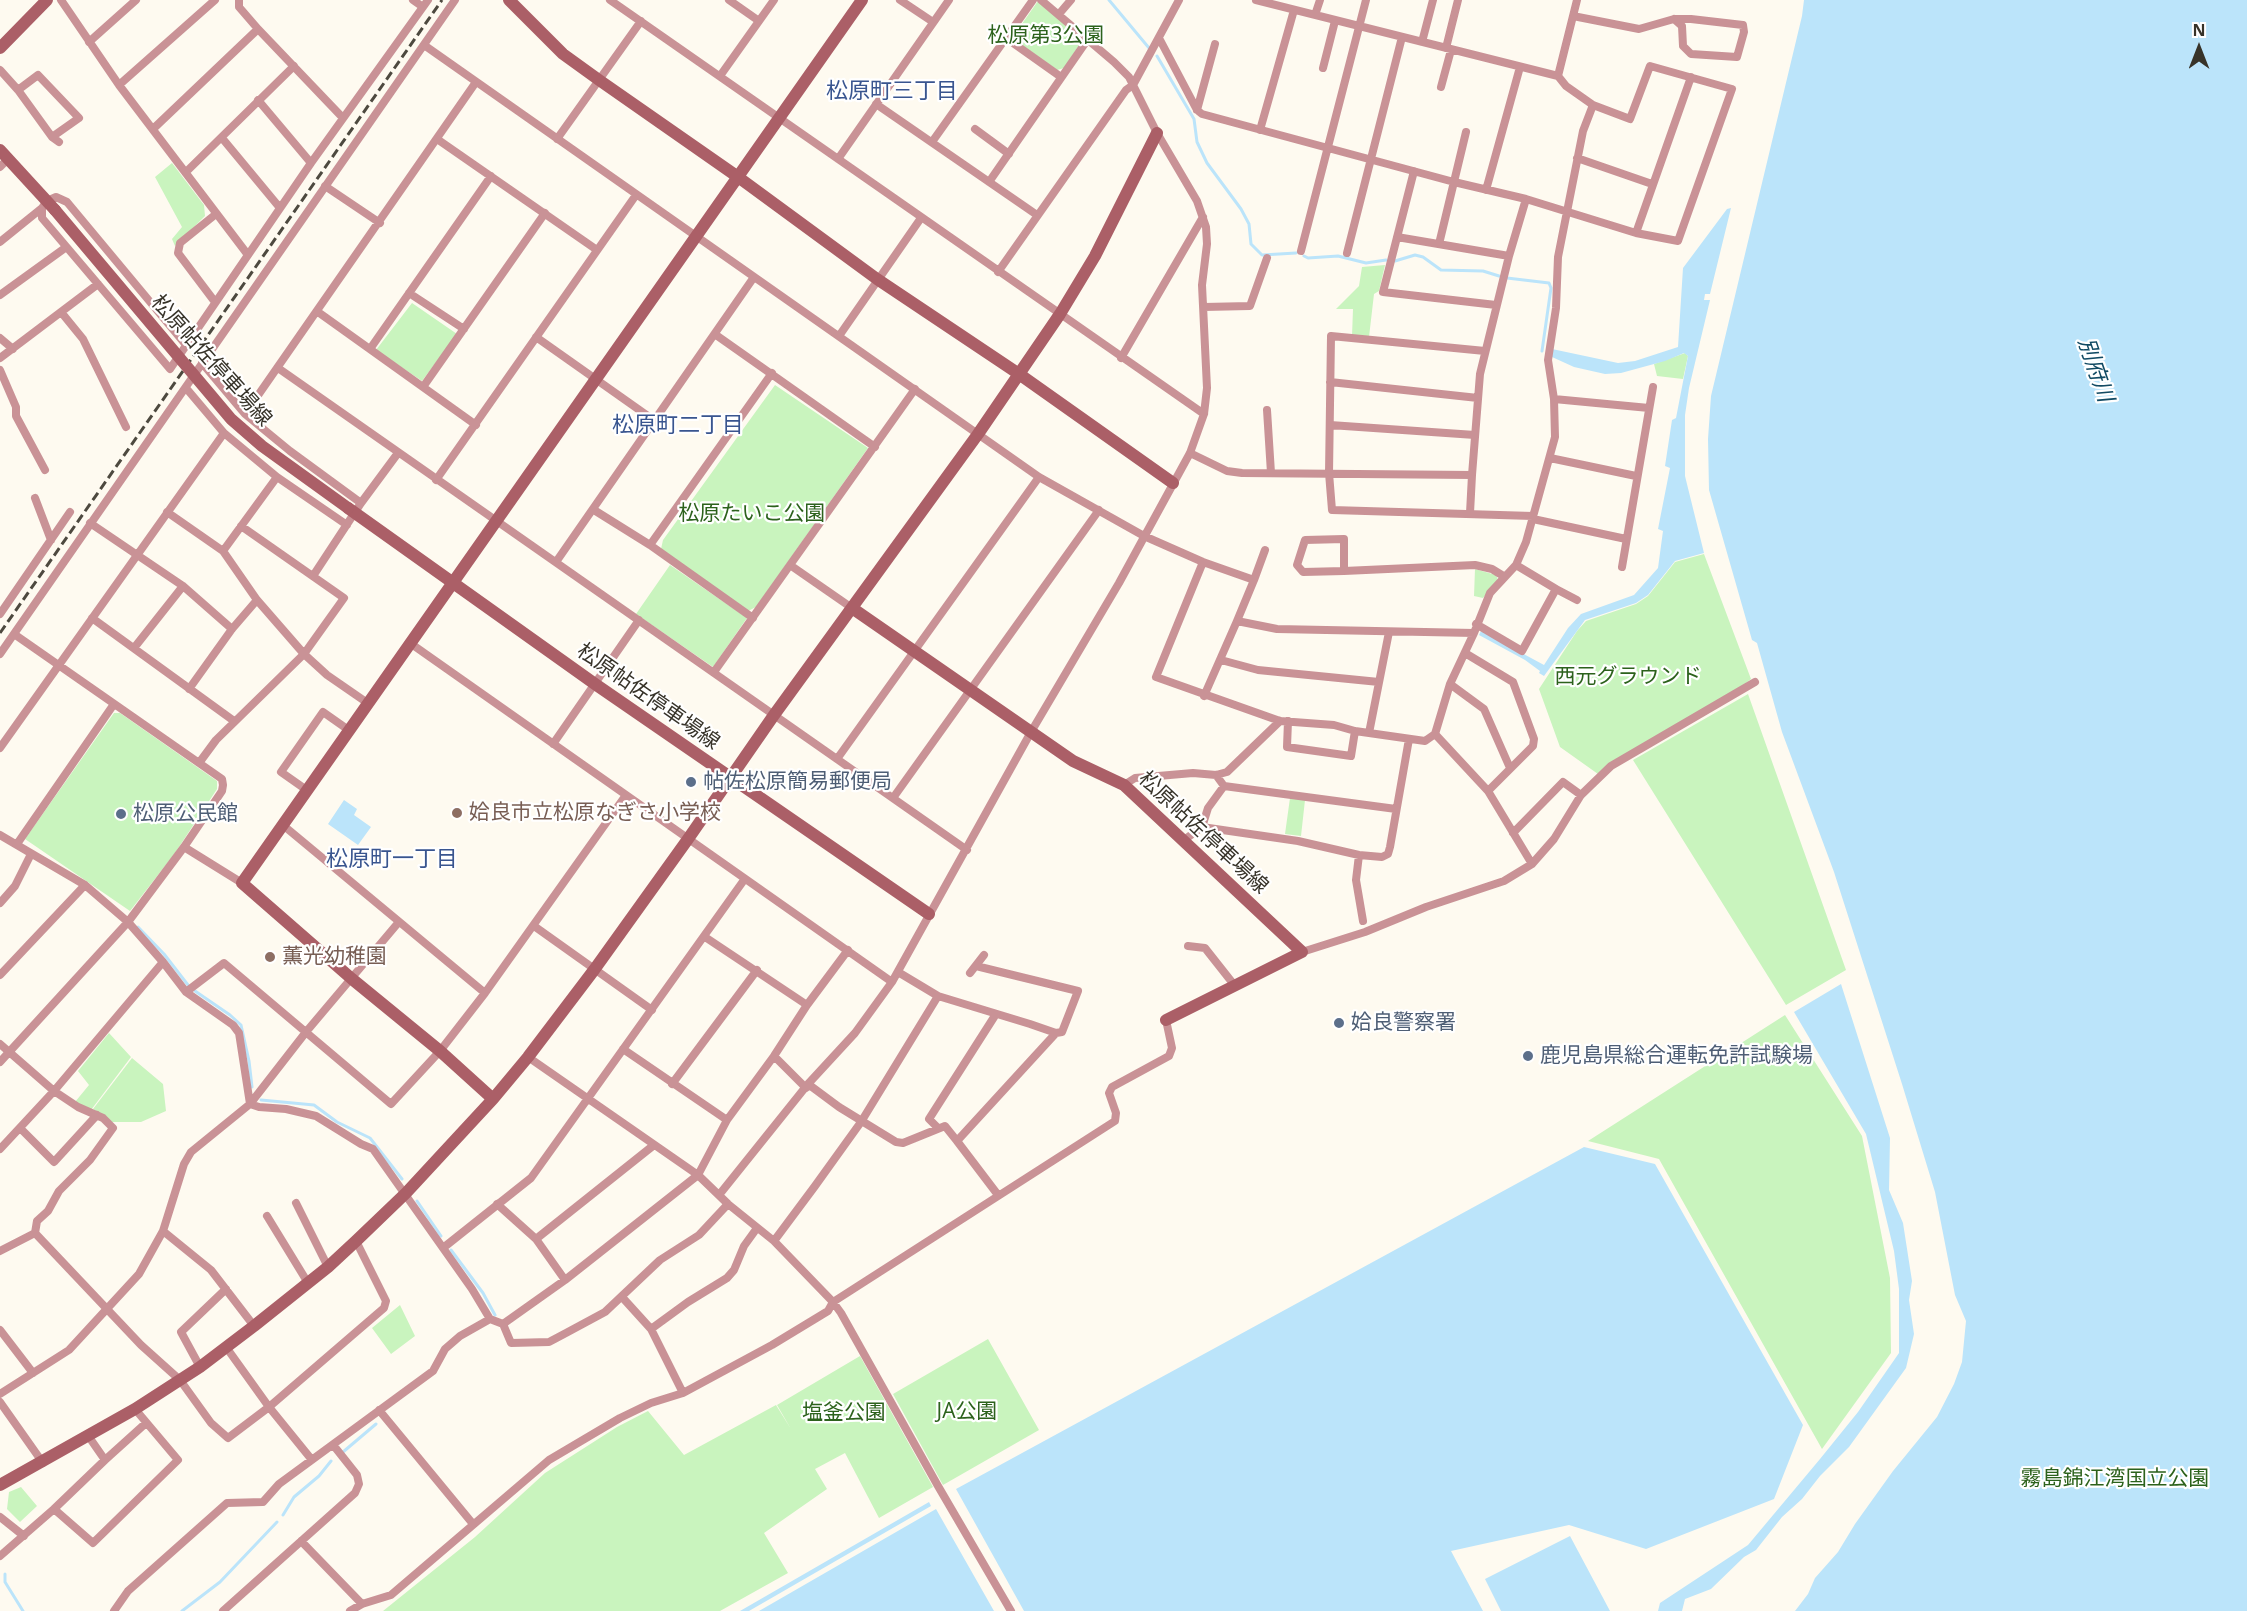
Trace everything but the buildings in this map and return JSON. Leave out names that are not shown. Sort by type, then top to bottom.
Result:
[{"type":"street","points":[[0,48],[47,0]]},
{"type":"street","points":[[61,0],[119,85],[248,255]]},
{"type":"street","points":[[89,42],[136,0]]},
{"type":"street","points":[[119,85],[215,0]]},
{"type":"street","points":[[239,0],[239,7],[258,29],[343,118]]},
{"type":"street","points":[[48,206],[42,218],[65,248],[170,369],[311,163],[425,3],[413,0]]},
{"type":"street","points":[[0,654],[455,0]]},
{"type":"street","points":[[508,0],[563,54],[738,177],[877,279],[1019,374],[1173,483]]},
{"type":"street","points":[[610,0],[1204,414]]},
{"type":"street","points":[[729,0],[759,21]]},
{"type":"street","points":[[720,76],[774,0]]},
{"type":"street","points":[[242,883],[862,0]]},
{"type":"street","points":[[900,0],[933,22]]},
{"type":"street","points":[[838,159],[949,0]]},
{"type":"street","points":[[932,142],[1033,0]]},
{"type":"street","points":[[719,1195],[807,1086],[855,1033],[892,982],[1031,732],[1119,583],[1190,453],[1204,414],[1207,388],[1202,285],[1207,244],[1203,217],[1197,201],[1157,133],[1133,85],[1114,62],[1041,0]]},
{"type":"street","points":[[1059,14],[1071,0]]},
{"type":"street","points":[[998,272],[1126,90],[1133,85],[1179,0]]},
{"type":"street","points":[[1159,38],[1197,110],[1202,114],[1454,182],[1526,199],[1636,233],[1678,242],[1732,89],[1650,66],[1630,119],[1593,105],[1566,86],[1558,76],[1335,21],[1274,2],[1256,0]]},
{"type":"street","points":[[1316,15],[1320,0]]},
{"type":"street","points":[[1301,251],[1366,0]]},
{"type":"street","points":[[1422,42],[1432,0]]},
{"type":"street","points":[[1441,87],[1458,0]]},
{"type":"street","points":[[1558,76],[1577,0]]},
{"type":"street","points":[[1260,130],[1294,10]]},
{"type":"street","points":[[1573,16],[1639,29],[1674,19],[1743,25],[1744,32],[1737,57],[1691,54],[1683,46],[1682,26],[1674,19]]},
{"type":"street","points":[[557,139],[641,21]]},
{"type":"street","points":[[1323,68],[1335,21]]},
{"type":"street","points":[[153,129],[258,29]]},
{"type":"street","points":[[1347,253],[1402,37]]},
{"type":"street","points":[[1006,38],[1061,77]]},
{"type":"street","points":[[989,182],[1088,39]]},
{"type":"street","points":[[1197,110],[1215,44]]},
{"type":"street","points":[[423,45],[1039,477],[1144,536],[1203,562],[1254,580]]},
{"type":"street","points":[[186,172],[294,66]]},
{"type":"street","points":[[1486,190],[1520,67]]},
{"type":"street","points":[[0,70],[55,140],[79,118],[38,75],[18,90]]},
{"type":"street","points":[[1636,233],[1691,77]]},
{"type":"street","points":[[245,414],[476,82]]},
{"type":"street","points":[[258,100],[311,163]]},
{"type":"street","points":[[876,104],[1036,215]]},
{"type":"street","points":[[1203,562],[1156,677],[1204,696],[1284,721],[1334,725],[1409,740],[1425,741],[1435,734],[1450,684],[1490,593],[1516,565],[1550,459],[1555,437],[1554,399],[1548,360],[1557,300],[1558,256],[1583,131],[1593,105]]},
{"type":"street","points":[[975,129],[1009,154]]},
{"type":"street","points":[[1439,244],[1466,132]]},
{"type":"street","points":[[790,565],[852,608],[978,434],[1060,314],[1095,256],[1157,133]]},
{"type":"street","points":[[222,138],[280,208]]},
{"type":"street","points":[[437,139],[597,250]]},
{"type":"street","name":"松原帖佐停車場線","points":[[3,158],[48,206],[231,419],[262,446],[355,508],[454,583],[730,778],[852,608],[1073,761],[1124,786],[1302,952]]},
{"type":"street","points":[[1577,158],[1652,184]]},
{"type":"street","points":[[1414,171],[1383,292],[1496,305]]},
{"type":"street","points":[[370,349],[491,176]]},
{"type":"street","points":[[325,186],[380,223]]},
{"type":"street","points":[[436,480],[636,195]]},
{"type":"street","points":[[0,242],[48,206],[56,197],[67,202],[186,345]]},
{"type":"street","points":[[1470,513],[1478,398],[1485,351],[1526,199]]},
{"type":"street","points":[[423,387],[545,213]]},
{"type":"street","points":[[215,302],[178,253],[180,243],[216,214]]},
{"type":"street","points":[[1121,358],[1203,217]]},
{"type":"street","points":[[839,336],[921,218]]},
{"type":"street","points":[[1397,237],[1509,256]]},
{"type":"street","points":[[0,295],[65,248]]},
{"type":"street","points":[[1204,308],[1250,306],[1266,258]]},
{"type":"street","points":[[556,562],[716,335],[754,277]]},
{"type":"street","points":[[0,358],[98,284]]},
{"type":"street","points":[[409,293],[464,329]]},
{"type":"street","points":[[61,312],[83,339],[126,427]]},
{"type":"street","points":[[318,312],[476,425]]},
{"type":"street","points":[[716,335],[875,447]]},
{"type":"street","points":[[1485,351],[1331,336],[1329,473],[1332,510],[1470,513],[1533,517],[1626,539]]},
{"type":"street","points":[[536,337],[655,420]]},
{"type":"street","points":[[0,338],[12,349]]},
{"type":"street","points":[[202,363],[245,414],[355,508]]},
{"type":"street","points":[[278,368],[967,850]]},
{"type":"street","points":[[0,370],[16,407],[16,416],[45,470]]},
{"type":"street","points":[[650,545],[772,373]]},
{"type":"street","points":[[1330,382],[1478,398]]},
{"type":"street","points":[[1622,567],[1653,387]]},
{"type":"street","points":[[186,388],[224,433],[277,477],[347,525]]},
{"type":"street","points":[[714,672],[915,389]]},
{"type":"street","points":[[1554,399],[1649,408]]},
{"type":"street","points":[[1267,410],[1271,473]]},
{"type":"street","points":[[1330,425],[1475,435]]},
{"type":"street","points":[[0,748],[224,433]]},
{"type":"street","points":[[313,576],[347,525],[355,508],[398,453]]},
{"type":"street","points":[[1190,453],[1227,471],[1472,475]]},
{"type":"street","points":[[1550,459],[1636,477]]},
{"type":"street","points":[[223,551],[277,477]]},
{"type":"street","points":[[837,759],[1039,477]]},
{"type":"street","points":[[35,498],[51,540]]},
{"type":"street","points":[[594,510],[650,545],[753,618]]},
{"type":"street","points":[[893,798],[1099,510]]},
{"type":"street","points":[[167,512],[223,551],[257,600],[304,654],[327,675],[369,704]]},
{"type":"street","points":[[1,611],[70,513]]},
{"type":"street","points":[[90,523],[183,586],[232,629]]},
{"type":"street","points":[[199,763],[234,721],[304,654],[344,598],[241,526]]},
{"type":"street","points":[[1344,571],[1344,539],[1305,540],[1297,565],[1303,572],[1344,571],[1475,565],[1492,569],[1505,577]]},
{"type":"street","points":[[1204,696],[1221,660],[1265,550]]},
{"type":"street","points":[[1516,565],[1577,600]]},
{"type":"street","points":[[134,648],[183,586]]},
{"type":"street","points":[[1237,621],[1277,629],[1389,632],[1475,628],[1522,651],[1556,589]]},
{"type":"street","points":[[189,689],[232,629],[257,600]]},
{"type":"street","points":[[92,618],[234,721]]},
{"type":"street","points":[[553,744],[639,620]]},
{"type":"street","points":[[1369,733],[1389,632]]},
{"type":"street","points":[[0,1062],[128,922],[222,791],[222,779],[14,634]]},
{"type":"street","points":[[410,643],[892,982]]},
{"type":"street","points":[[1465,653],[1513,682],[1534,739],[1533,746],[1488,791]]},
{"type":"street","points":[[1221,660],[1258,670],[1379,682]]},
{"type":"street","points":[[350,1611],[362,1604],[390,1595],[549,1460],[620,1418],[651,1403],[683,1393],[772,1345],[828,1311],[833,1302],[1115,1121],[1116,1113],[1109,1093],[1112,1087],[1169,1056],[1172,1048],[1166,1020],[1302,952],[1365,932],[1426,907],[1504,881],[1532,864],[1554,839],[1581,795],[1611,766],[1755,682]]},
{"type":"street","points":[[1450,684],[1484,709],[1510,768]]},
{"type":"street","points":[[17,844],[114,704]]},
{"type":"street","points":[[308,791],[281,772],[322,712],[350,731]]},
{"type":"street","points":[[1284,721],[1287,747],[1351,756],[1356,731]]},
{"type":"street","points":[[1124,786],[1135,778],[1227,772],[1284,721]]},
{"type":"street","points":[[1435,734],[1488,791],[1532,864]]},
{"type":"street","points":[[1202,827],[1382,858],[1388,854],[1409,740]]},
{"type":"street","points":[[1216,774],[1224,786],[1396,809]]},
{"type":"street","points":[[0,1485],[89,1437],[200,1367],[328,1267],[406,1193],[528,1058],[688,840],[730,778],[929,914]]},
{"type":"street","points":[[1513,833],[1563,782],[1581,795]]},
{"type":"street","points":[[1184,840],[1202,827],[1208,808],[1224,786]]},
{"type":"street","points":[[186,992],[224,963],[391,1104],[440,1051],[534,926],[626,795]]},
{"type":"street","points":[[284,826],[484,993]]},
{"type":"street","points":[[0,835],[85,885],[128,922],[186,992],[226,1019],[239,1033],[250,1104]]},
{"type":"street","points":[[184,846],[242,883],[352,979],[440,1051],[493,1099]]},
{"type":"street","points":[[0,903],[15,886],[31,854]]},
{"type":"street","points":[[1359,855],[1356,880],[1363,921]]},
{"type":"street","points":[[443,1248],[531,1178],[744,880]]},
{"type":"street","points":[[0,975],[85,885]]},
{"type":"street","points":[[0,1394],[69,1350],[139,1274],[163,1231],[184,1164],[191,1152],[250,1104],[306,1032],[398,923]]},
{"type":"street","points":[[534,926],[652,1010]]},
{"type":"street","points":[[705,937],[807,1005]]},
{"type":"street","points":[[1188,946],[1205,948],[1235,986]]},
{"type":"street","points":[[503,1324],[565,1280],[698,1175],[727,1120],[848,950]]},
{"type":"street","points":[[898,972],[938,996],[1056,1033],[1062,1032],[1077,991],[973,970],[984,955]]},
{"type":"street","points":[[0,1149],[54,1091],[163,962]]},
{"type":"street","points":[[672,1084],[757,970]]},
{"type":"street","points":[[774,1241],[861,1122],[938,996]]},
{"type":"street","points":[[938,1128],[929,1119],[996,1014]]},
{"type":"street","points":[[957,1141],[1056,1033]]},
{"type":"street","points":[[0,1044],[54,1091],[78,1107],[103,1118],[113,1128],[90,1160],[59,1191],[48,1211],[37,1221],[35,1233]]},
{"type":"street","points":[[623,1049],[727,1120]]},
{"type":"street","points":[[774,1056],[807,1086],[896,1142],[903,1143],[945,1126],[998,1196]]},
{"type":"street","points":[[528,1058],[698,1175],[728,1204],[774,1241],[833,1302],[1011,1611]]},
{"type":"street","points":[[250,1104],[259,1107],[286,1108],[315,1116],[373,1149],[472,1288],[490,1319],[503,1324],[511,1343],[549,1342],[605,1312],[660,1260],[699,1235],[728,1204]]},
{"type":"street","points":[[20,1128],[54,1162],[97,1115]]},
{"type":"street","points":[[536,1239],[654,1145]]},
{"type":"street","points":[[296,1203],[328,1267]]},
{"type":"street","points":[[497,1204],[536,1239],[565,1280]]},
{"type":"street","points":[[267,1216],[308,1283]]},
{"type":"street","points":[[651,1329],[688,1302],[710,1291],[727,1278],[734,1270],[744,1246],[757,1228]]},
{"type":"street","points":[[163,1231],[211,1270],[254,1326]]},
{"type":"street","points":[[0,1251],[35,1233]]},
{"type":"street","points":[[35,1233],[141,1345],[180,1380],[212,1423],[228,1438],[269,1407],[384,1308],[386,1301],[356,1241]]},
{"type":"street","points":[[200,1367],[181,1332],[226,1289]]},
{"type":"street","points":[[622,1297],[651,1329],[683,1393]]},
{"type":"street","points":[[118,1609],[128,1590],[226,1503],[263,1502],[279,1484],[334,1446],[433,1371],[446,1349],[460,1336],[490,1319]]},
{"type":"street","points":[[0,1330],[33,1373]]},
{"type":"street","points":[[226,1347],[269,1407],[312,1460]]},
{"type":"street","points":[[0,1402],[43,1463]]},
{"type":"street","points":[[54,1509],[93,1543],[178,1460],[135,1409]]},
{"type":"street","points":[[380,1410],[473,1524]]},
{"type":"street","points":[[0,1556],[146,1423]]},
{"type":"street","points":[[89,1437],[105,1460]]},
{"type":"street","points":[[223,1611],[355,1493],[359,1484],[357,1475],[334,1446]]},
{"type":"street","points":[[0,1517],[24,1536]]},
{"type":"street","points":[[301,1541],[362,1604]]},
{"type":"green space","name":"松原第3公園","points":[[1038,1],[1083,39],[1064,68],[1057,70],[1012,38]]},
{"type":"green space","points":[[172,163],[204,205],[205,216],[175,246],[172,239],[182,227],[155,177]]},
{"type":"green space","points":[[1385,265],[1379,291],[1374,294],[1369,337],[1352,336],[1353,309],[1336,309],[1359,286],[1362,267]]},
{"type":"green space","points":[[412,303],[457,334],[422,381],[376,350]]},
{"type":"green space","points":[[1685,353],[1688,356],[1683,379],[1657,376],[1654,364]]},
{"type":"green space","name":"松原たいこ公園","points":[[775,385],[868,448],[756,607],[748,611],[661,549],[663,540]]},
{"type":"green space","name":"西元グラウンド","points":[[1704,554],[1751,679],[1733,693],[1598,774],[1560,747],[1539,689],[1586,621],[1636,604],[1648,596],[1675,562]]},
{"type":"green space","points":[[670,565],[747,618],[713,667],[636,614]]},
{"type":"green space","points":[[1475,569],[1496,575],[1498,580],[1483,598],[1474,596]]},
{"type":"green space","points":[[1748,694],[1846,970],[1786,1005],[1633,760]]},
{"type":"green space","points":[[114,713],[120,713],[217,781],[217,789],[175,853],[130,911],[25,839]]},
{"type":"green space","points":[[1290,798],[1305,800],[1301,836],[1285,834]]},
{"type":"green space","points":[[1785,1015],[1862,1136],[1890,1278],[1891,1353],[1822,1449],[1659,1159],[1588,1141]]},
{"type":"green space","points":[[109,1033],[131,1057],[91,1110],[75,1102],[89,1085],[78,1071]]},
{"type":"green space","points":[[132,1058],[163,1084],[166,1111],[141,1122],[111,1122],[93,1109]]},
{"type":"green space","points":[[400,1305],[415,1336],[391,1354],[372,1328]]},
{"type":"green space","name":"JA公園","points":[[988,1339],[1039,1430],[943,1485],[893,1394]]},
{"type":"green space","name":"塩釜公園","points":[[860,1356],[933,1487],[879,1518],[845,1453],[815,1469],[827,1489],[764,1533],[788,1573],[720,1611],[383,1611],[475,1537],[545,1473],[617,1427],[648,1411],[684,1455],[776,1405],[791,1429],[777,1405]]},
{"type":"green space","points":[[21,1487],[37,1506],[20,1522],[7,1509],[9,1492]]},
{"type":"water","name":"別府川","points":[[1804,0],[2247,0],[2247,1611],[1795,1611],[1808,1594],[1815,1578],[1838,1552],[1893,1471],[1937,1417],[1954,1384],[1962,1362],[1966,1321],[1955,1295],[1935,1192],[1902,1084],[1834,872],[1782,732],[1757,643],[1752,640],[1709,490],[1708,439],[1711,396]]},
{"type":"water","points":[[1731,208],[1710,294],[1705,294],[1704,300],[1710,300],[1689,388],[1685,415],[1685,476],[1704,553],[1675,561],[1648,595],[1636,603],[1585,620],[1544,676],[1525,660],[1479,635],[1481,631],[1544,665],[1568,628],[1581,614],[1634,595],[1658,568],[1663,531],[1658,529],[1670,468],[1665,466],[1672,420],[1676,418],[1688,356],[1684,353],[1665,361],[1621,373],[1605,374],[1574,367],[1552,357],[1552,349],[1618,363],[1635,361],[1678,347],[1683,268],[1727,209]]},
{"type":"water","points":[[344,800],[357,809],[354,815],[371,827],[358,845],[328,824]]},
{"type":"water","points":[[1841,984],[1890,1138],[1889,1190],[1903,1223],[1912,1281],[1909,1300],[1914,1334],[1906,1368],[1849,1447],[1820,1476],[1802,1499],[1782,1517],[1756,1550],[1744,1557],[1711,1589],[1685,1599],[1682,1611],[1658,1611],[1660,1603],[1748,1545],[1858,1412],[1899,1353],[1899,1289],[1894,1251],[1866,1134],[1794,1012]]},
{"type":"water","points":[[1584,1147],[1655,1164],[1803,1425],[1774,1499],[1646,1549],[1569,1525],[1451,1551],[1483,1611],[1024,1611],[956,1489]]},
{"type":"water","points":[[929,1502],[931,1506],[749,1611],[740,1611]]},
{"type":"water","points":[[936,1509],[994,1611],[759,1611]]},
{"type":"water","points":[[1570,1536],[1610,1611],[1501,1611],[1485,1579]]},
{"type":"waterway","points":[[1109,0],[1149,48]]},
{"type":"waterway","points":[[1157,56],[1194,119],[1197,142],[1207,163],[1241,209],[1249,224],[1251,244],[1262,255],[1296,253]]},
{"type":"waterway","points":[[1395,261],[1415,255],[1423,257],[1441,270],[1483,271],[1499,276]]},
{"type":"waterway","points":[[1304,256],[1308,258],[1338,256],[1366,263],[1386,260]]},
{"type":"waterway","points":[[1507,278],[1549,283],[1551,288],[1542,351]]},
{"type":"waterway","points":[[138,927],[164,954],[188,985]]},
{"type":"waterway","points":[[195,991],[241,1025],[252,1087]]},
{"type":"waterway","points":[[261,1100],[314,1105],[337,1122],[370,1138],[402,1179]]},
{"type":"waterway","points":[[417,1201],[441,1236]]},
{"type":"waterway","points":[[451,1250],[483,1293],[495,1315]]},
{"type":"waterway","points":[[343,1452],[376,1424]]},
{"type":"waterway","points":[[283,1515],[294,1497],[319,1476],[331,1461]]},
{"type":"waterway","points":[[182,1611],[220,1582],[277,1522]]},
{"type":"waterway","points":[[5,1574],[5,1582],[23,1611]]},
{"type":"railway","points":[[0,633],[442,0]]},
{"type":"place","name":"帖佐松原簡易郵便局","points":[[691,782]]},
{"type":"place","name":"姶良市立松原なぎさ小学校","points":[[457,813]]},
{"type":"place","name":"松原公民館","points":[[121,814]]},
{"type":"place","name":"薫光幼稚園","points":[[270,957]]},
{"type":"place","name":"姶良警察署","points":[[1339,1023]]},
{"type":"place","name":"鹿児島県総合運転免許試験場","points":[[1528,1056]]},
{"type":"district","name":"松原町三丁目","points":[[892,92]]},
{"type":"district","name":"松原町二丁目","points":[[678,426]]},
{"type":"district","name":"松原町一丁目","points":[[392,860]]},
{"type":"park label","name":"霧島錦江湾国立公園","points":[[2115,1479]]}]
